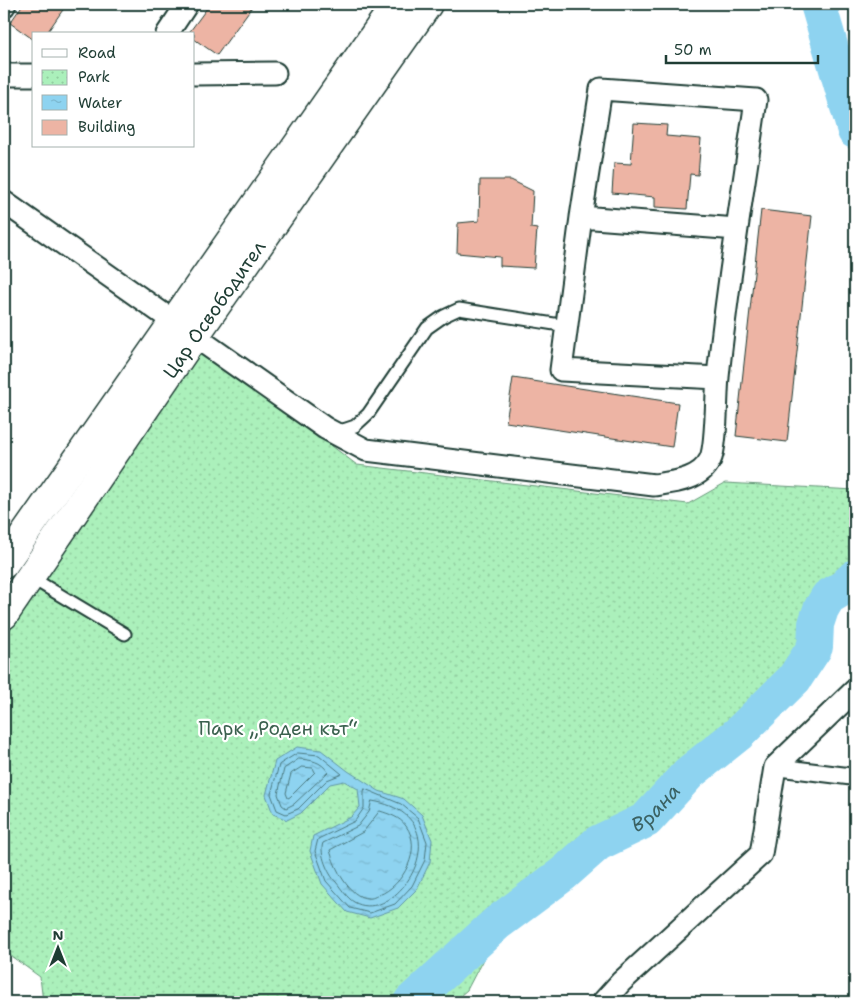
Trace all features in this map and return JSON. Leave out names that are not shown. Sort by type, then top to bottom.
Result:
[{"type":"street","points":[[168,32],[187,4]]},
{"type":"street","name":"Цар Освободител","points":[[4,615],[30,577],[185,328],[396,4]]},
{"type":"street","name":"Цар Освободител","points":[[4,564],[335,134],[428,4]]},
{"type":"street","points":[[195,74],[275,73]]},
{"type":"street","points":[[4,75],[32,75]]},
{"type":"street","points":[[4,202],[326,428],[366,450],[654,484],[678,482],[700,473],[711,460],[718,378],[756,100],[601,89],[566,326],[561,370],[718,378]]},
{"type":"street","points":[[581,217],[737,229]]},
{"type":"street","points":[[603,1002],[621,982],[761,854],[774,767],[855,690]]},
{"type":"street","points":[[774,767],[855,777]]},
{"type":"lane","points":[[326,428],[343,430],[355,426],[368,414],[427,328],[444,316],[459,309],[566,326]]},
{"type":"lane","points":[[30,577],[125,634]]},
{"type":"green space","name":"Парк „Роден кът“","points":[[199,345],[357,465],[688,504],[725,483],[855,490],[855,577],[779,686],[725,748],[638,815],[585,847],[554,862],[531,887],[490,946],[467,990],[453,1002],[43,1002],[40,977],[4,951],[4,630]]},
{"type":"water","points":[[297,747],[321,750],[348,771],[379,791],[404,799],[422,815],[432,840],[430,862],[417,889],[398,908],[370,918],[347,912],[322,884],[310,851],[313,836],[351,817],[360,807],[358,789],[344,781],[330,784],[301,813],[287,820],[273,814],[266,795],[275,761]]},
{"type":"building","points":[[23,4],[67,4],[47,32],[32,32],[32,39],[10,23]]},
{"type":"building","points":[[210,4],[254,4],[217,55],[195,40],[195,32],[189,32]]},
{"type":"building","points":[[634,123],[667,125],[666,136],[701,139],[698,175],[690,174],[687,209],[655,207],[655,197],[612,193],[614,163],[631,164]]},
{"type":"building","points":[[480,180],[511,180],[533,191],[531,228],[537,229],[534,268],[500,266],[500,257],[457,253],[458,223],[479,221]]},
{"type":"building","points":[[761,210],[812,216],[787,442],[736,436]]},
{"type":"building","points":[[513,378],[678,403],[672,447],[506,422]]},
{"type":"waterway","name":"Врана","points":[[818,4],[855,131]]},
{"type":"waterway","name":"Врана","points":[[411,1002],[497,923],[563,874],[598,843],[646,820],[689,773],[738,734],[794,679],[815,647],[816,624],[821,609],[828,597],[843,588],[855,577]]}]
